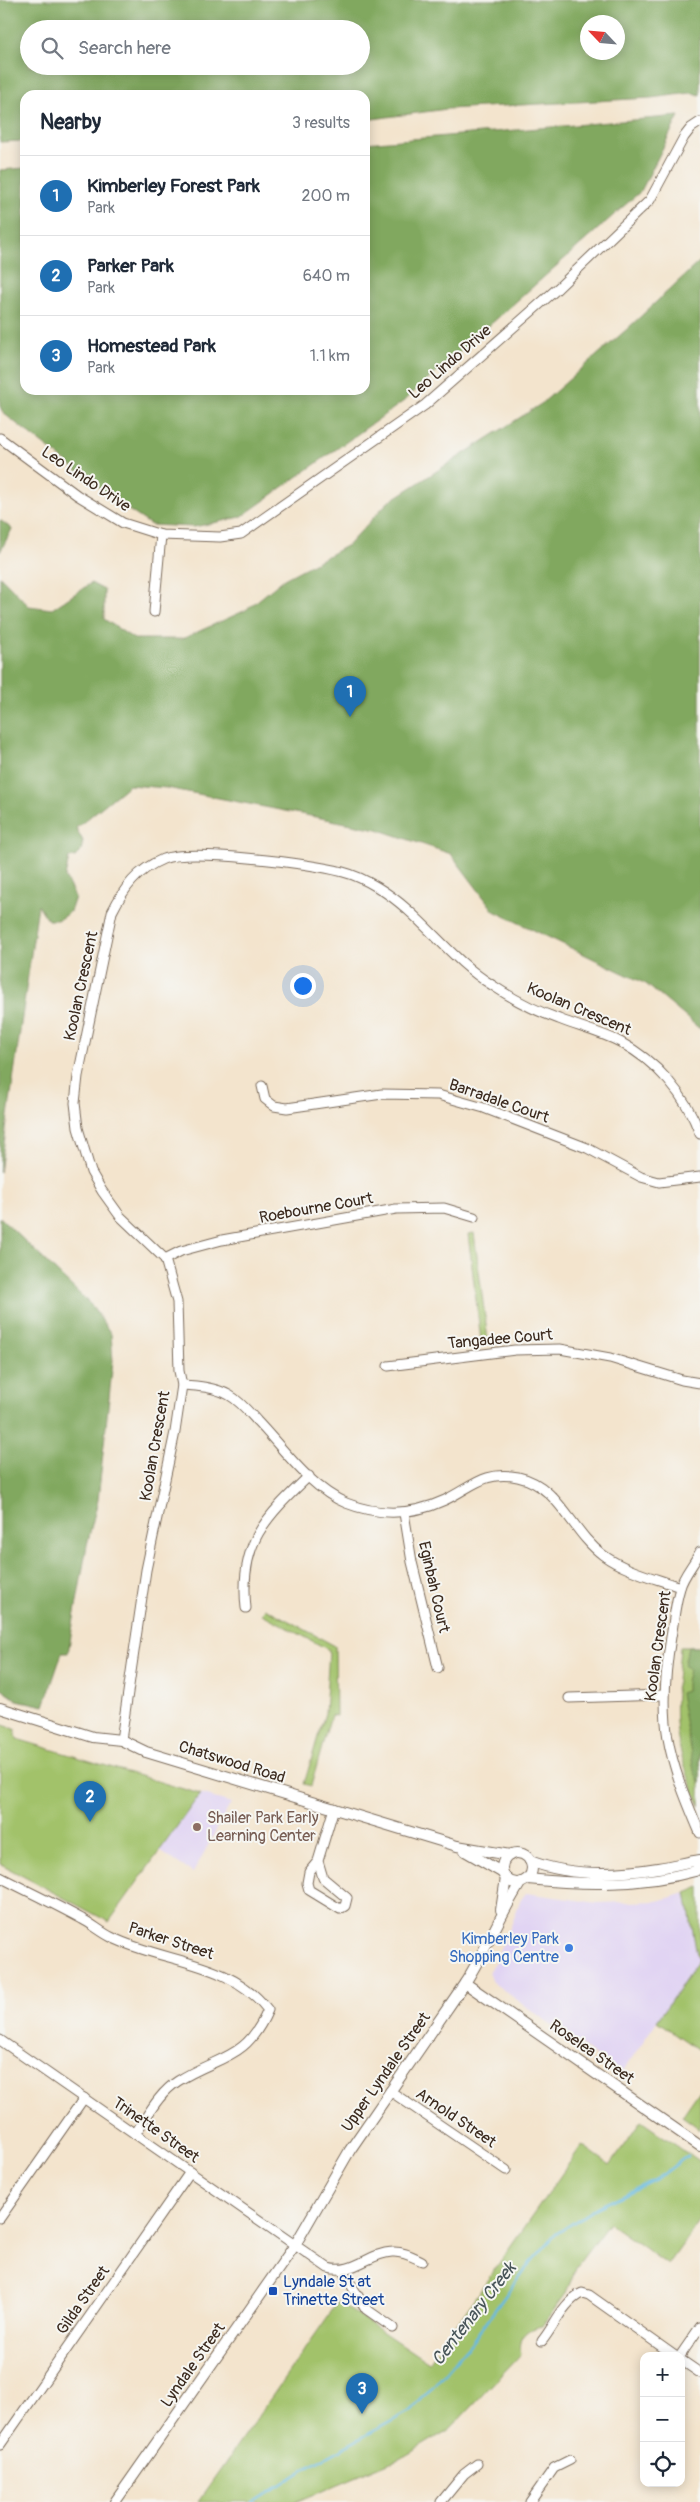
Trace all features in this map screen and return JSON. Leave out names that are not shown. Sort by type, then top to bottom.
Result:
[{"type":"street","name":"Leo Lindo Drive","points":[[0,438],[77,495],[123,523],[161,534],[220,537],[241,534],[425,405],[558,288],[650,200],[684,137],[700,122]]},
{"type":"street","points":[[154,612],[161,534]]},
{"type":"street","name":"Koolan Crescent","points":[[122,1740],[146,1570],[175,1432],[182,1385],[179,1371],[177,1302],[165,1260],[120,1216],[102,1191],[83,1150],[75,1103],[78,1076],[112,912],[121,893],[132,879],[147,868],[176,855],[203,855],[308,865],[345,873],[378,887],[402,903],[455,957],[492,986],[542,1012],[601,1033],[636,1051],[679,1093],[700,1134]]},
{"type":"street","name":"Barradale Court","points":[[262,1086],[265,1099],[274,1106],[288,1108],[382,1094],[438,1095],[484,1108],[587,1148],[641,1177],[659,1182],[700,1177]]},
{"type":"street","name":"Roebourne Court","points":[[165,1260],[181,1251],[222,1240],[396,1209],[444,1208],[474,1216]]},
{"type":"street","name":"Tangadee Court","points":[[388,1366],[515,1350],[560,1348],[601,1356],[682,1380],[700,1383]]},
{"type":"street","points":[[182,1385],[209,1388],[237,1401],[309,1476],[332,1495],[360,1508],[404,1513],[446,1499],[480,1479],[496,1475],[529,1480],[551,1494],[580,1532],[604,1556],[618,1564],[680,1587]]},
{"type":"street","points":[[246,1608],[244,1582],[249,1552],[255,1537],[309,1476]]},
{"type":"street","name":"Eginbah Court","points":[[404,1513],[412,1562],[438,1668]]},
{"type":"street","name":"Koolan Crescent","points":[[700,1552],[680,1587],[664,1696],[666,1738],[670,1754],[680,1785],[700,1833]]},
{"type":"street","points":[[569,1698],[664,1696]]},
{"type":"street","name":"Chatswood Road","points":[[0,1708],[93,1737],[122,1740],[146,1752],[457,1846],[510,1855]]},
{"type":"street","points":[[318,1861],[323,1878],[347,1898],[345,1906],[340,1909],[307,1888],[309,1872],[318,1861],[334,1808]]},
{"type":"street","name":"Chatswood Road","points":[[457,1846],[505,1875]]},
{"type":"street","points":[[700,1860],[644,1870],[580,1873],[550,1868],[530,1861],[519,1853],[510,1855],[504,1863],[505,1875],[513,1882],[646,1882],[695,1870],[700,1867]]},
{"type":"street","points":[[525,1881],[532,1870],[530,1861]]},
{"type":"street","points":[[644,1870],[646,1882]]},
{"type":"street","name":"Upper Lyndale Street","points":[[500,1915],[505,1875]]},
{"type":"street","name":"Parker Street","points":[[0,1877],[84,1920],[109,1936],[142,1951],[202,1965],[224,1975],[259,1998],[268,2010],[259,2030],[246,2044],[230,2056],[178,2081],[162,2094],[135,2134]]},
{"type":"street","name":"Upper Lyndale Street","points":[[295,2245],[350,2150],[466,1983],[481,1958],[500,1915],[525,1881]]},
{"type":"street","name":"Roselea Street","points":[[466,1983],[700,2146]]},
{"type":"street","name":"Trinette Street","points":[[0,2040],[328,2268],[342,2270]]},
{"type":"street","name":"Arnold Street","points":[[390,2091],[506,2170]]},
{"type":"street","points":[[0,2218],[84,2098]]},
{"type":"street","name":"Gilda Street","points":[[0,2445],[190,2172]]},
{"type":"street","name":"Lyndale Street","points":[[115,2502],[295,2245]]},
{"type":"street","points":[[393,2328],[366,2309],[342,2270],[357,2266],[378,2255],[393,2252],[422,2261]]},
{"type":"street","points":[[542,2341],[566,2306],[574,2297],[582,2293],[589,2295],[669,2352]]},
{"type":"street","points":[[683,2352],[700,2327]]},
{"type":"street","points":[[685,2363],[700,2373]]},
{"type":"street","points":[[530,2502],[554,2468],[570,2460]]},
{"type":"street","points":[[441,2502],[464,2474],[477,2464]]},
{"type":"shaded area","name":"Shailer Park Early Learning Center","points":[[200,1794],[231,1803],[193,1873],[160,1851]]},
{"type":"shaded area","points":[[526,1893],[598,1903],[658,1901],[686,1893],[698,1961],[621,2074],[492,1982],[489,1974],[520,1901]]},
{"type":"green space","points":[[0,0],[700,0],[700,95],[691,93],[651,98],[447,109],[370,119],[370,90],[20,90],[20,141],[0,142]]},
{"type":"green space","points":[[679,116],[641,191],[404,401],[241,517],[194,527],[151,525],[127,509],[3,413],[0,406],[0,170],[20,168],[20,395],[370,395],[370,143]]},
{"type":"green space","points":[[700,261],[700,1029],[646,984],[494,911],[451,854],[377,829],[167,788],[129,785],[76,828],[83,841],[81,851],[75,857],[69,858],[65,877],[75,897],[70,912],[58,920],[48,920],[38,905],[0,1172],[0,576],[29,606],[52,609],[91,583],[104,590],[104,619],[134,639],[182,639],[246,610],[284,579],[348,545],[387,503],[541,404],[626,330]]},
{"type":"green space","points":[[0,520],[12,529],[0,552]]},
{"type":"green space","points":[[0,1217],[93,1307],[111,1334],[113,1361],[98,1500],[87,1545],[68,1653],[62,1653],[44,1706],[17,1700],[0,1688]]},
{"type":"green space","points":[[474,1233],[488,1340],[481,1341],[468,1234]]},
{"type":"green space","points":[[265,1608],[335,1646],[336,1716],[331,1715],[311,1786],[304,1784],[325,1713],[329,1650],[262,1614]]},
{"type":"green space","points":[[680,1647],[700,1647],[700,1806],[689,1779],[678,1742],[676,1700]]},
{"type":"green space","points":[[688,1647],[700,1647],[700,1783],[694,1771],[680,1693],[686,1691],[689,1670],[684,1665]]},
{"type":"green space","points":[[0,1724],[15,1729],[17,1739],[200,1794],[109,1922],[0,1864]]},
{"type":"green space","points":[[700,1887],[700,2051],[657,2021],[698,1961],[686,1893]]},
{"type":"green space","points":[[700,2090],[700,2129],[682,2116]]},
{"type":"green space","points":[[641,2121],[700,2162],[700,2220],[668,2265],[609,2223],[577,2266],[565,2295],[542,2326],[532,2329],[524,2335],[520,2348],[521,2354],[450,2429],[405,2456],[296,2502],[198,2502],[338,2302],[429,2363],[582,2145],[610,2165]]},
{"type":"waterway","name":"Centenary Creek","points":[[253,2502],[308,2467],[412,2410],[471,2343],[523,2271],[556,2234],[594,2209],[657,2179],[687,2156]]},
{"type":"place","name":"Kimberley Forest Park","points":[[350,717]]},
{"type":"place","name":"Parker Park","points":[[90,1822]]},
{"type":"place","name":"Shailer Park Early Learning Center","points":[[197,1827]]},
{"type":"place","name":"Kimberley Park Shopping Centre","points":[[569,1948]]},
{"type":"place","name":"Lyndale St at Trinette Street","points":[[273,2291]]},
{"type":"place","name":"Homestead Park","points":[[362,2414]]}]
